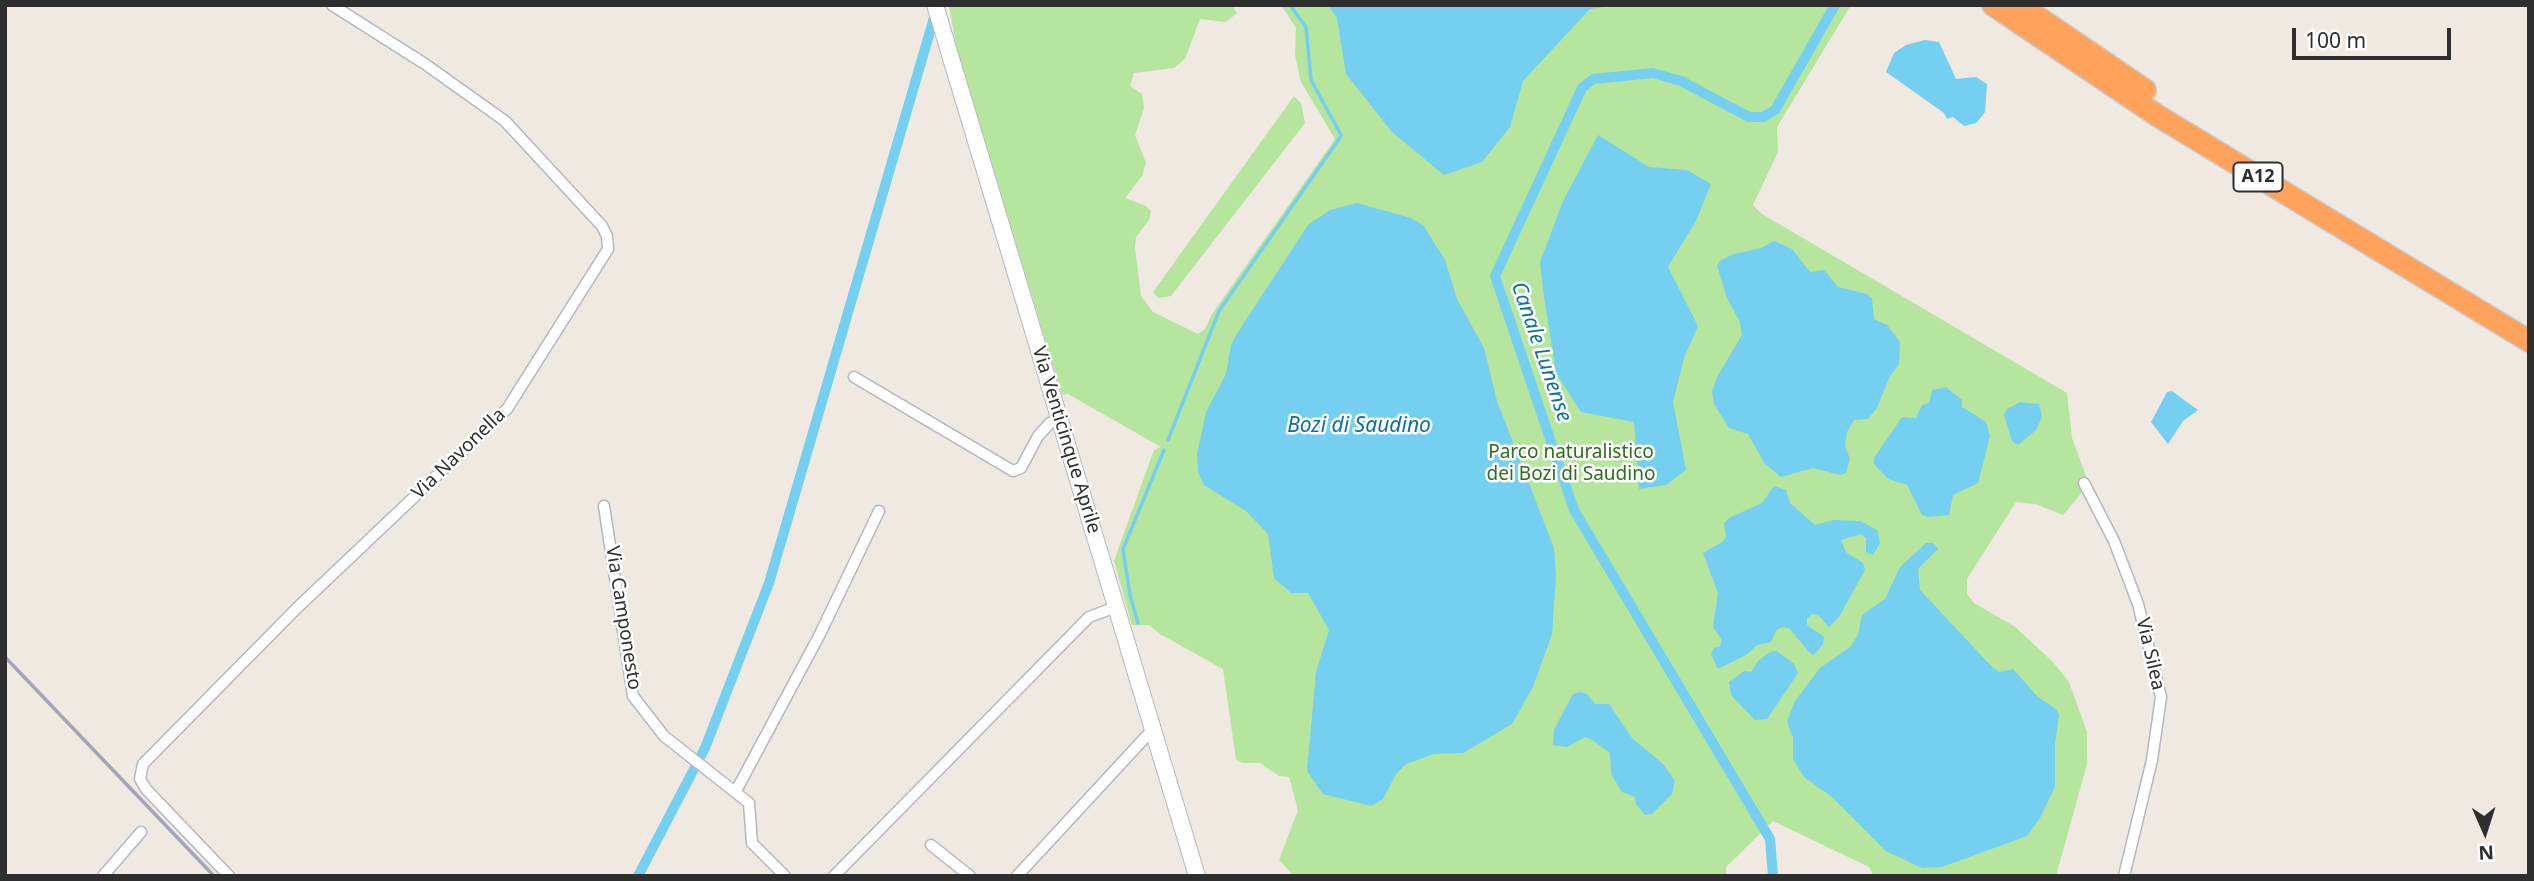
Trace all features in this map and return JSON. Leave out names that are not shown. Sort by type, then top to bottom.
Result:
[{"type":"highway","name":"A12","points":[[1993,5],[2158,116],[2529,341]]},
{"type":"highway","name":"A12","points":[[2020,5],[2169,106],[2529,325]]},
{"type":"main road","name":"Via Venticinque Aprile","points":[[935,5],[1197,876]]},
{"type":"street","name":"Via Navonella","points":[[229,876],[146,789],[140,779],[143,764],[297,608],[507,409],[608,248],[607,236],[602,226],[505,121],[425,64],[332,5]]},
{"type":"street","points":[[854,376],[1013,471],[1021,468],[1038,436],[1050,423],[1059,421]]},
{"type":"street","name":"Via Silea","points":[[2084,483],[2114,541],[2138,604],[2161,697],[2152,760],[2124,876]]},
{"type":"street","name":"Via Camponesto","points":[[604,506],[633,696],[664,736],[749,803],[752,843],[785,876]]},
{"type":"street","points":[[736,791],[820,634],[879,511]]},
{"type":"street","points":[[834,876],[1089,617],[1116,607]]},
{"type":"street","points":[[1017,876],[1153,729]]},
{"type":"street","points":[[103,876],[141,832]]},
{"type":"street","points":[[931,845],[970,876]]},
{"type":"green space","name":"Parco naturalistico dei Bozi di Saudino","points":[[949,5],[1232,5],[1237,13],[1226,22],[1200,19],[1185,59],[1174,68],[1134,73],[1130,86],[1142,94],[1144,108],[1135,135],[1146,163],[1142,176],[1125,198],[1146,206],[1151,211],[1149,220],[1136,237],[1141,296],[1153,312],[1198,334],[1205,329],[1212,314],[1335,139],[1301,82],[1295,55],[1296,28],[1281,5],[1851,5],[1777,127],[1778,152],[1753,205],[1762,214],[2067,393],[2072,438],[2089,484],[2063,515],[2035,504],[2016,502],[1967,579],[1967,594],[1974,603],[2014,626],[2053,662],[2069,682],[2087,732],[2087,764],[2056,876],[1874,876],[1869,867],[1773,821],[1726,867],[1726,876],[1294,876],[1279,860],[1298,810],[1289,777],[1279,776],[1260,763],[1242,763],[1236,759],[1223,669],[1160,634],[1149,625],[1132,625],[1114,561],[1154,450],[1161,447],[1068,394],[1062,395],[956,45]]},
{"type":"green space","points":[[1294,96],[1301,103],[1305,123],[1171,296],[1158,298],[1153,292]]},
{"type":"water","points":[[1328,5],[1618,5],[1590,9],[1523,81],[1510,127],[1482,162],[1444,175],[1392,132],[1346,74],[1337,18]]},
{"type":"water","points":[[1925,40],[1939,42],[1956,79],[1976,77],[1987,84],[1985,112],[1976,123],[1964,126],[1953,117],[1947,119],[1944,113],[1886,72],[1894,53],[1906,45]]},
{"type":"water","points":[[1598,135],[1649,167],[1687,170],[1711,184],[1696,221],[1668,267],[1698,326],[1684,358],[1673,402],[1686,470],[1666,485],[1639,489],[1634,422],[1581,412],[1556,373],[1540,262],[1563,201]]},
{"type":"water","name":"Bozi di Saudino","points":[[1357,203],[1411,218],[1423,225],[1445,260],[1457,299],[1484,348],[1497,401],[1554,548],[1556,576],[1552,634],[1533,687],[1512,724],[1463,753],[1434,754],[1406,764],[1396,774],[1383,799],[1371,806],[1323,794],[1307,771],[1316,672],[1329,630],[1308,593],[1291,593],[1274,578],[1268,534],[1246,511],[1204,485],[1198,472],[1197,454],[1206,412],[1226,374],[1231,345],[1238,332],[1308,225],[1330,210]]},
{"type":"water","points":[[1774,241],[1792,249],[1810,272],[1824,270],[1838,287],[1867,294],[1872,299],[1874,319],[1887,325],[1900,342],[1899,364],[1890,376],[1877,408],[1868,419],[1854,420],[1847,432],[1845,446],[1850,459],[1846,473],[1840,475],[1813,468],[1781,477],[1765,464],[1748,434],[1729,428],[1714,404],[1712,391],[1717,377],[1742,335],[1740,322],[1727,298],[1717,266],[1721,260],[1734,254],[1761,248]]},
{"type":"water","points":[[1946,387],[1962,400],[1962,407],[1986,422],[1990,436],[1978,483],[1953,495],[1949,515],[1928,517],[1922,515],[1907,485],[1888,479],[1874,464],[1874,458],[1902,417],[1916,418],[1922,405],[1929,403],[1932,390]]},
{"type":"water","points":[[2172,391],[2198,410],[2183,421],[2168,444],[2151,422],[2167,392]]},
{"type":"water","points":[[2020,402],[2039,404],[2042,417],[2036,430],[2018,445],[2012,441],[2004,415],[2007,409]]},
{"type":"water","points":[[1774,486],[1786,490],[1790,503],[1815,525],[1833,520],[1860,521],[1877,530],[1880,543],[1873,555],[1866,552],[1866,538],[1861,534],[1841,540],[1846,552],[1863,563],[1865,570],[1839,617],[1829,627],[1819,616],[1813,614],[1807,618],[1807,625],[1824,637],[1823,644],[1814,655],[1790,629],[1784,627],[1777,629],[1771,642],[1757,645],[1746,655],[1718,669],[1711,654],[1714,648],[1720,646],[1722,640],[1713,627],[1718,593],[1703,553],[1726,537],[1724,523],[1729,518],[1762,503]]},
{"type":"water","points":[[1926,543],[1933,543],[1938,549],[1918,569],[1920,590],[1993,668],[2000,672],[2013,669],[2038,697],[2056,709],[2059,715],[2055,744],[2055,787],[2040,818],[2027,836],[1942,867],[1922,868],[1886,851],[1832,797],[1804,777],[1793,759],[1793,738],[1787,721],[1795,701],[1820,668],[1850,647],[1858,635],[1862,615],[1885,599],[1900,567]]},
{"type":"water","points":[[1777,651],[1794,664],[1798,673],[1767,719],[1755,720],[1731,695],[1729,682],[1744,671],[1751,672],[1758,661],[1770,652]]},
{"type":"water","points":[[1573,694],[1587,694],[1595,704],[1609,704],[1632,738],[1663,764],[1675,781],[1672,794],[1652,814],[1645,815],[1636,804],[1635,797],[1622,792],[1611,774],[1610,753],[1592,740],[1585,737],[1567,747],[1553,745],[1554,730],[1560,718]]},
{"type":"waterway","points":[[1168,440],[1219,311],[1341,135],[1311,80],[1306,27],[1290,5]]},
{"type":"waterway","name":"Canale Lunense","points":[[1773,876],[1770,839],[1574,510],[1495,276],[1582,88],[1593,79],[1653,73],[1681,81],[1749,117],[1763,117],[1775,110],[1835,5]]},
{"type":"waterway","points":[[638,876],[705,748],[769,583],[936,11]]},
{"type":"waterway","points":[[1138,623],[1130,595],[1123,549],[1164,450]]},
{"type":"railway","points":[[5,657],[214,876]]}]
